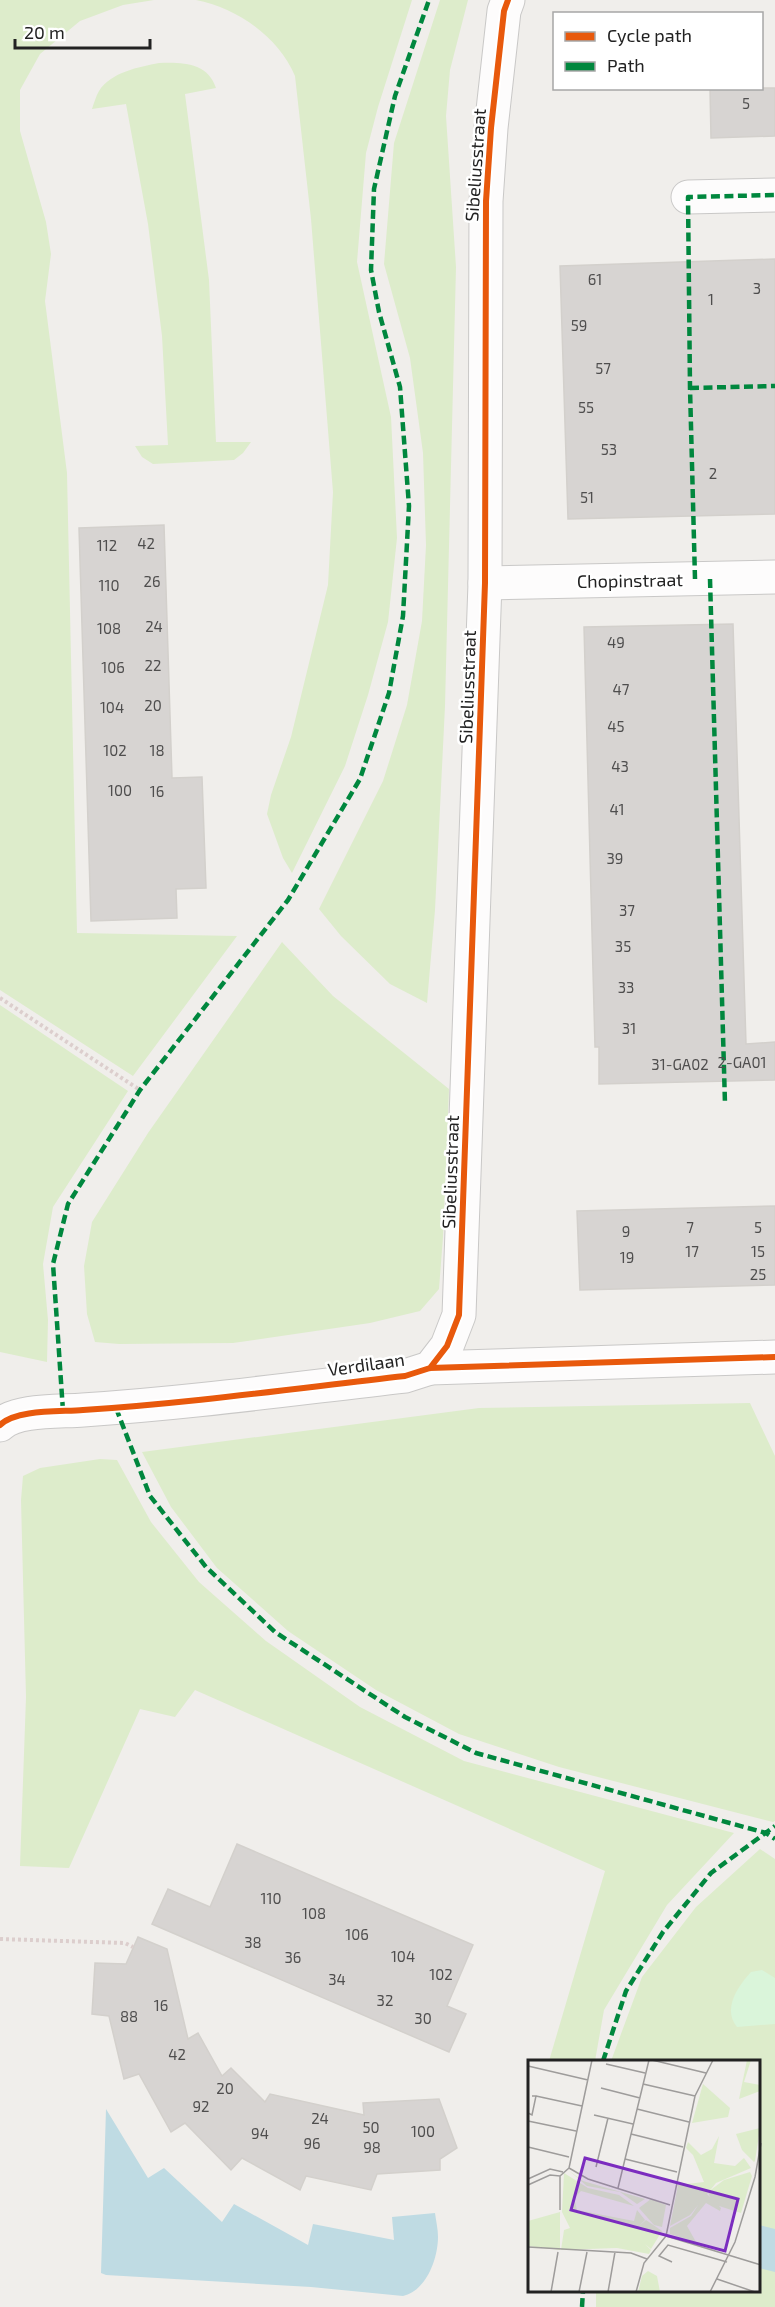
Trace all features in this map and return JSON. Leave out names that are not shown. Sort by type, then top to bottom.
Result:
[{"type":"street","name":"Sibeliusstraat","points":[[430,1368],[447,1346],[459,1315],[485,583],[486,201],[496,82],[504,11],[508,0]]},
{"type":"street","points":[[688,197],[775,195]]},
{"type":"street","name":"Chopinstraat","points":[[485,583],[775,577]]},
{"type":"street","name":"Verdilaan","points":[[0,1425],[7,1418],[49,1411],[116,1408],[393,1378],[430,1368],[775,1357]]},
{"type":"path","points":[[0,998],[140,1090]]},
{"type":"path","points":[[0,1939],[124,1943],[133,1947]]},
{"type":"green space","points":[[0,0],[154,0],[123,5],[80,21],[40,54],[20,90],[20,131],[46,222],[51,254],[45,301],[67,473],[77,933],[237,936],[133,1076],[0,990]]},
{"type":"green space","points":[[196,0],[412,0],[366,153],[357,262],[391,417],[397,538],[388,622],[345,766],[292,873],[283,858],[267,814],[271,795],[291,737],[328,585],[333,492],[311,219],[295,76],[288,62],[279,49],[255,26],[227,10]]},
{"type":"green space","points":[[440,0],[468,0],[450,70],[446,116],[456,267],[445,706],[435,910],[427,1003],[390,984],[341,936],[319,909],[383,781],[407,705],[422,621],[426,545],[423,453],[410,358],[384,264],[394,143]]},
{"type":"green space","points":[[159,63],[185,64],[201,69],[207,73],[216,88],[185,94],[209,280],[216,442],[251,442],[234,460],[153,464],[142,457],[135,446],[168,445],[162,336],[148,224],[126,104],[92,109],[99,91],[111,79],[126,71]]},
{"type":"green space","points":[[282,942],[333,996],[449,1089],[439,1289],[420,1311],[370,1323],[233,1343],[119,1344],[95,1342],[87,1314],[84,1266],[92,1222],[148,1133]]},
{"type":"green space","points":[[0,1005],[128,1091],[53,1207],[43,1264],[48,1320],[47,1362],[0,1352]]},
{"type":"green space","points":[[750,1403],[775,1456],[775,1821],[773,1822],[559,1767],[459,1734],[376,1690],[288,1631],[217,1568],[171,1507],[142,1452],[479,1408]]},
{"type":"green space","points":[[100,1459],[117,1460],[151,1522],[199,1582],[266,1641],[360,1707],[464,1761],[734,1833],[667,1905],[604,2010],[595,2060],[549,2060],[605,1871],[195,1690],[175,1717],[140,1709],[69,1868],[20,1866],[26,1697],[21,1500],[23,1476],[40,1468]]},
{"type":"green space","points":[[760,1849],[775,1859],[775,2307],[596,2307],[596,2292],[760,2292],[760,2060],[611,2060],[642,1977],[696,1907]]},
{"type":"green space","points":[[762,1970],[775,1978],[775,2024],[737,2027],[731,2013],[733,1998],[751,1972]]},
{"type":"water","points":[[106,2109],[148,2178],[164,2168],[222,2222],[234,2204],[308,2245],[313,2224],[394,2240],[392,2217],[435,2213],[437,2246],[429,2273],[418,2288],[403,2296],[311,2287],[101,2273]]},
{"type":"water","points":[[760,2225],[775,2229],[775,2272],[760,2268]]},
{"type":"building","points":[[775,88],[775,136],[711,138],[710,90]]},
{"type":"building","points":[[775,259],[775,514],[568,519],[560,266]]},
{"type":"building","points":[[164,525],[172,778],[202,777],[206,888],[176,889],[177,918],[91,921],[79,528]]},
{"type":"building","points":[[733,624],[746,1044],[775,1042],[775,1080],[599,1084],[599,1047],[595,1047],[584,627]]},
{"type":"building","points":[[775,1206],[775,1285],[580,1290],[577,1211]]},
{"type":"building","points":[[237,1844],[473,1945],[447,2006],[466,2014],[449,2052],[152,1924],[168,1889],[210,1907]]},
{"type":"building","points":[[138,1937],[167,1949],[188,2039],[198,2033],[222,2076],[231,2068],[265,2102],[270,2094],[364,2115],[363,2103],[439,2099],[457,2148],[440,2159],[440,2170],[377,2174],[371,2190],[306,2176],[300,2190],[242,2158],[231,2170],[185,2123],[171,2132],[139,2074],[124,2079],[109,2016],[92,2014],[95,1963],[126,1964]]},
{"type":"marked path","points":[[63,1411],[53,1264],[68,1204],[140,1090],[288,900],[360,779],[389,693],[403,616],[409,506],[400,387],[379,312],[371,270],[374,189],[395,96],[429,0]]},
{"type":"marked path","points":[[695,579],[688,197],[775,195]]},
{"type":"marked path","points":[[690,388],[775,386]]},
{"type":"marked path","points":[[710,579],[725,1104]]},
{"type":"marked path","points":[[116,1408],[150,1496],[206,1567],[275,1632],[405,1717],[476,1753],[766,1833],[775,1839]]},
{"type":"marked path","points":[[603,2060],[626,1991],[663,1932],[711,1873],[775,1826]]},
{"type":"marked path","points":[[582,2307],[583,2292]]},
{"type":"cycle path","points":[[430,1368],[447,1346],[459,1315],[485,583],[486,201],[491,128],[504,11],[508,0]]},
{"type":"cycle path","points":[[0,1425],[17,1416],[28,1414],[244,1395],[405,1376],[430,1368],[775,1357]]}]
